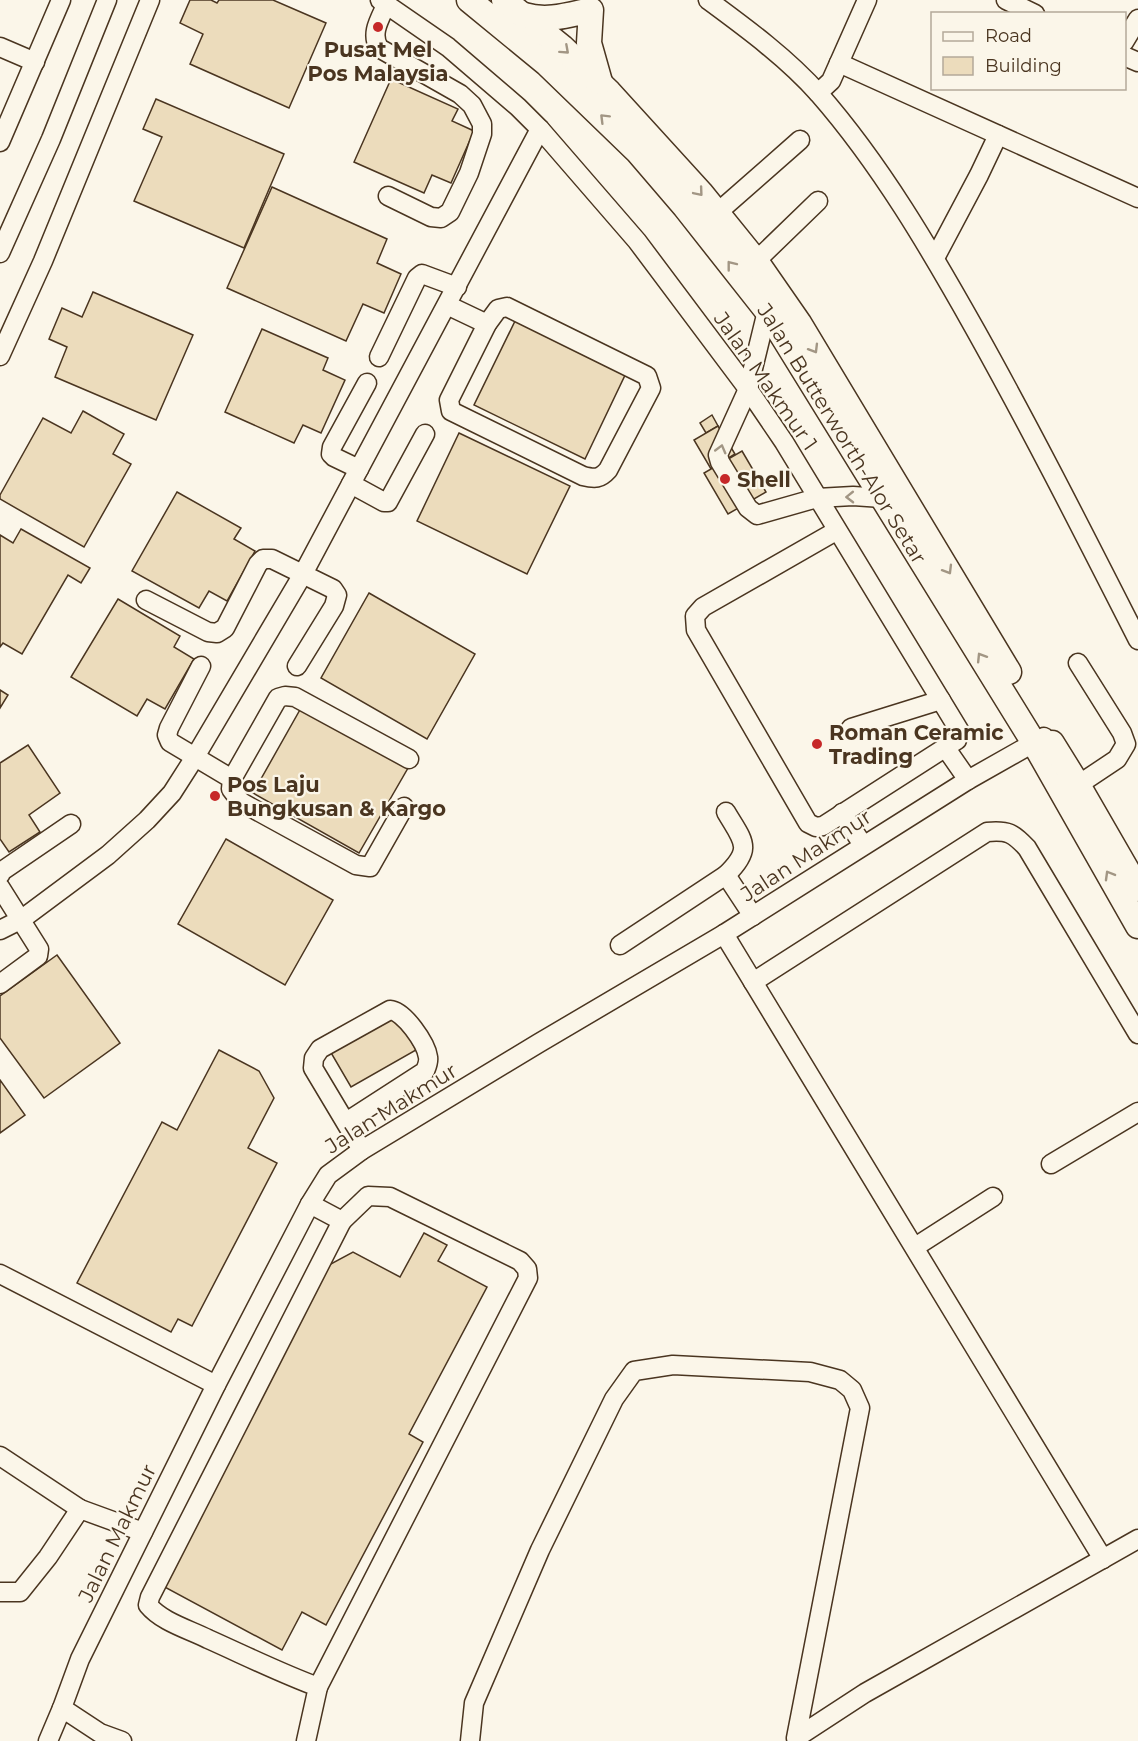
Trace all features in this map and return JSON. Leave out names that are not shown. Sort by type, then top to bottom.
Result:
[{"type":"main road","name":"Jalan Butterworth-Alor Setar","points":[[469,0],[547,64],[637,151],[685,207],[767,311],[882,498],[1041,739],[1078,785],[1138,889]]},
{"type":"main road","name":"Jalan Butterworth-Alor Setar","points":[[504,0],[601,84],[701,193],[756,261],[799,322],[1041,739],[1138,926]]},
{"type":"main road","points":[[524,15],[536,19],[550,18],[595,5],[589,43],[601,84]]},
{"type":"street","points":[[0,142],[62,0]]},
{"type":"street","points":[[0,253],[51,139],[107,0]]},
{"type":"street","points":[[0,356],[43,261],[150,0]]},
{"type":"street","points":[[818,93],[831,81],[867,0]]},
{"type":"street","points":[[1006,0],[1031,12]]},
{"type":"street","points":[[384,2],[374,40],[380,48],[460,94],[478,114],[482,124],[482,134],[469,173],[450,212],[441,218],[431,217],[388,196]]},
{"type":"street","name":"Jalan Makmur 1","points":[[384,2],[448,47],[518,106],[637,241],[748,389],[784,442],[959,730],[957,740],[945,747]]},
{"type":"street","points":[[720,4],[790,65],[818,93],[863,150],[935,258],[1035,438],[1138,640]]},
{"type":"street","points":[[1126,40],[1138,19]]},
{"type":"street","points":[[0,47],[35,62]]},
{"type":"street","points":[[839,63],[1138,198]]},
{"type":"street","points":[[0,930],[22,919],[108,855],[172,794],[303,574],[540,129]]},
{"type":"street","points":[[935,258],[980,175],[998,135]]},
{"type":"street","points":[[717,213],[800,140]]},
{"type":"street","points":[[756,261],[818,201]]},
{"type":"street","points":[[379,357],[417,278],[422,274],[428,275],[457,287]]},
{"type":"street","points":[[447,306],[488,324]]},
{"type":"street","points":[[507,307],[646,376],[651,388],[608,470],[601,477],[593,479],[583,476],[451,411],[448,400],[488,324],[498,309],[507,307]]},
{"type":"street","points":[[767,311],[748,389],[718,455],[748,508],[757,515],[817,498],[853,496],[882,498]]},
{"type":"street","points":[[367,383],[332,447],[331,454],[384,502],[388,502],[425,434]]},
{"type":"street","points":[[836,531],[703,607],[695,616],[696,630],[808,823],[816,827],[823,826],[945,747],[968,780]]},
{"type":"street","points":[[146,600],[208,632],[217,633],[225,628],[258,564],[263,559],[272,559],[333,589],[337,595],[334,606],[297,666]]},
{"type":"street","points":[[1078,663],[1122,733],[1126,744],[1117,759],[1078,785]]},
{"type":"street","points":[[201,666],[167,735],[170,742],[232,778]]},
{"type":"street","points":[[404,807],[370,867],[364,867],[356,865],[241,802],[231,789],[232,778],[278,699],[285,696],[295,697],[408,759]]},
{"type":"street","points":[[851,728],[941,700]]},
{"type":"street","name":"Jalan Makmur","points":[[48,1741],[80,1659],[216,1385],[310,1204],[328,1175],[362,1150],[724,934],[968,780],[1041,739]]},
{"type":"street","points":[[620,945],[726,875],[739,862],[744,848],[743,839],[726,812]]},
{"type":"street","points":[[842,813],[863,845]]},
{"type":"street","points":[[0,875],[71,824]]},
{"type":"street","points":[[753,982],[987,832],[1002,830],[1016,836],[1027,848],[1138,1034]]},
{"type":"street","points":[[726,875],[753,916]]},
{"type":"street","points":[[0,886],[39,950],[38,956],[0,984]]},
{"type":"street","points":[[724,934],[1103,1559]]},
{"type":"street","points":[[346,1122],[425,1071],[429,1060],[426,1050],[404,1017],[397,1011],[390,1010],[320,1049],[314,1058],[313,1068],[362,1150]]},
{"type":"street","points":[[1051,1164],[1138,1112]]},
{"type":"street","points":[[306,1741],[318,1688],[528,1278],[527,1269],[520,1261],[390,1197],[376,1195],[368,1196],[342,1221],[150,1597],[148,1605],[153,1611],[169,1620],[318,1688]]},
{"type":"street","points":[[915,1247],[993,1197]]},
{"type":"street","points":[[310,1204],[342,1221]]},
{"type":"street","points":[[0,1274],[216,1385]]},
{"type":"street","points":[[471,1741],[474,1703],[540,1550],[614,1399],[634,1371],[673,1365],[810,1372],[840,1380],[852,1390],[860,1408],[792,1740]]},
{"type":"street","points":[[0,1456],[80,1509],[143,1532]]},
{"type":"street","points":[[0,1592],[20,1592],[48,1557],[80,1509]]},
{"type":"street","points":[[792,1740],[865,1693],[1138,1539]]},
{"type":"street","points":[[62,1708],[100,1733],[122,1741]]},
{"type":"building","points":[[190,0],[211,0],[217,3],[219,0],[273,0],[326,23],[289,108],[190,64],[203,34],[180,23]]},
{"type":"building","points":[[391,79],[458,109],[452,121],[474,131],[451,183],[432,175],[424,193],[354,162]]},
{"type":"building","points":[[156,99],[284,154],[244,248],[134,201],[162,137],[143,129]]},
{"type":"building","points":[[272,187],[387,239],[377,263],[401,274],[384,313],[363,304],[346,341],[227,288]]},
{"type":"building","points":[[93,292],[193,335],[156,420],[55,377],[67,347],[49,339],[62,308],[82,317]]},
{"type":"building","points":[[517,317],[627,371],[585,459],[474,405]]},
{"type":"building","points":[[262,329],[328,358],[323,370],[345,380],[321,433],[303,425],[294,443],[225,412]]},
{"type":"building","points":[[83,411],[124,434],[113,454],[131,464],[84,547],[0,499],[0,495],[43,418],[71,433]]},
{"type":"building","points":[[712,415],[718,426],[706,433],[700,423]]},
{"type":"building","points":[[718,426],[735,454],[711,469],[694,440]]},
{"type":"building","points":[[459,433],[570,486],[527,574],[417,521]]},
{"type":"building","points":[[742,451],[766,492],[728,514],[704,473]]},
{"type":"building","points":[[177,492],[241,528],[234,539],[255,551],[227,601],[209,591],[199,608],[132,571]]},
{"type":"building","points":[[21,529],[90,568],[81,583],[68,575],[22,654],[3,643],[0,647],[0,535],[13,543]]},
{"type":"building","points":[[369,593],[475,654],[427,739],[321,678]]},
{"type":"building","points":[[118,599],[180,636],[174,647],[194,659],[165,709],[147,699],[137,716],[71,677]]},
{"type":"building","points":[[0,690],[8,695],[0,708]]},
{"type":"building","points":[[301,708],[408,768],[359,853],[253,793]]},
{"type":"building","points":[[28,745],[60,793],[29,815],[40,832],[9,852],[0,839],[0,763]]},
{"type":"building","points":[[226,839],[333,900],[285,985],[178,924]]},
{"type":"building","points":[[57,955],[120,1043],[44,1098],[0,1038],[0,996]]},
{"type":"building","points":[[395,1013],[416,1050],[351,1087],[330,1051]]},
{"type":"building","points":[[219,1050],[259,1071],[274,1098],[248,1148],[277,1163],[192,1326],[178,1319],[171,1332],[77,1283],[162,1122],[177,1130]]},
{"type":"building","points":[[0,1080],[25,1115],[0,1133]]},
{"type":"building","points":[[424,1233],[447,1245],[438,1261],[487,1287],[409,1434],[423,1442],[326,1625],[302,1612],[282,1650],[159,1584],[327,1266],[353,1252],[400,1277]]},
{"type":"place","name":"Pusat Mel Pos Malaysia","points":[[378,27]]},
{"type":"place","name":"Shell","points":[[725,479]]},
{"type":"place","name":"Roman Ceramic Trading","points":[[817,744]]},
{"type":"place","name":"Pos Laju Bungkusan & Kargo","points":[[215,796]]}]
